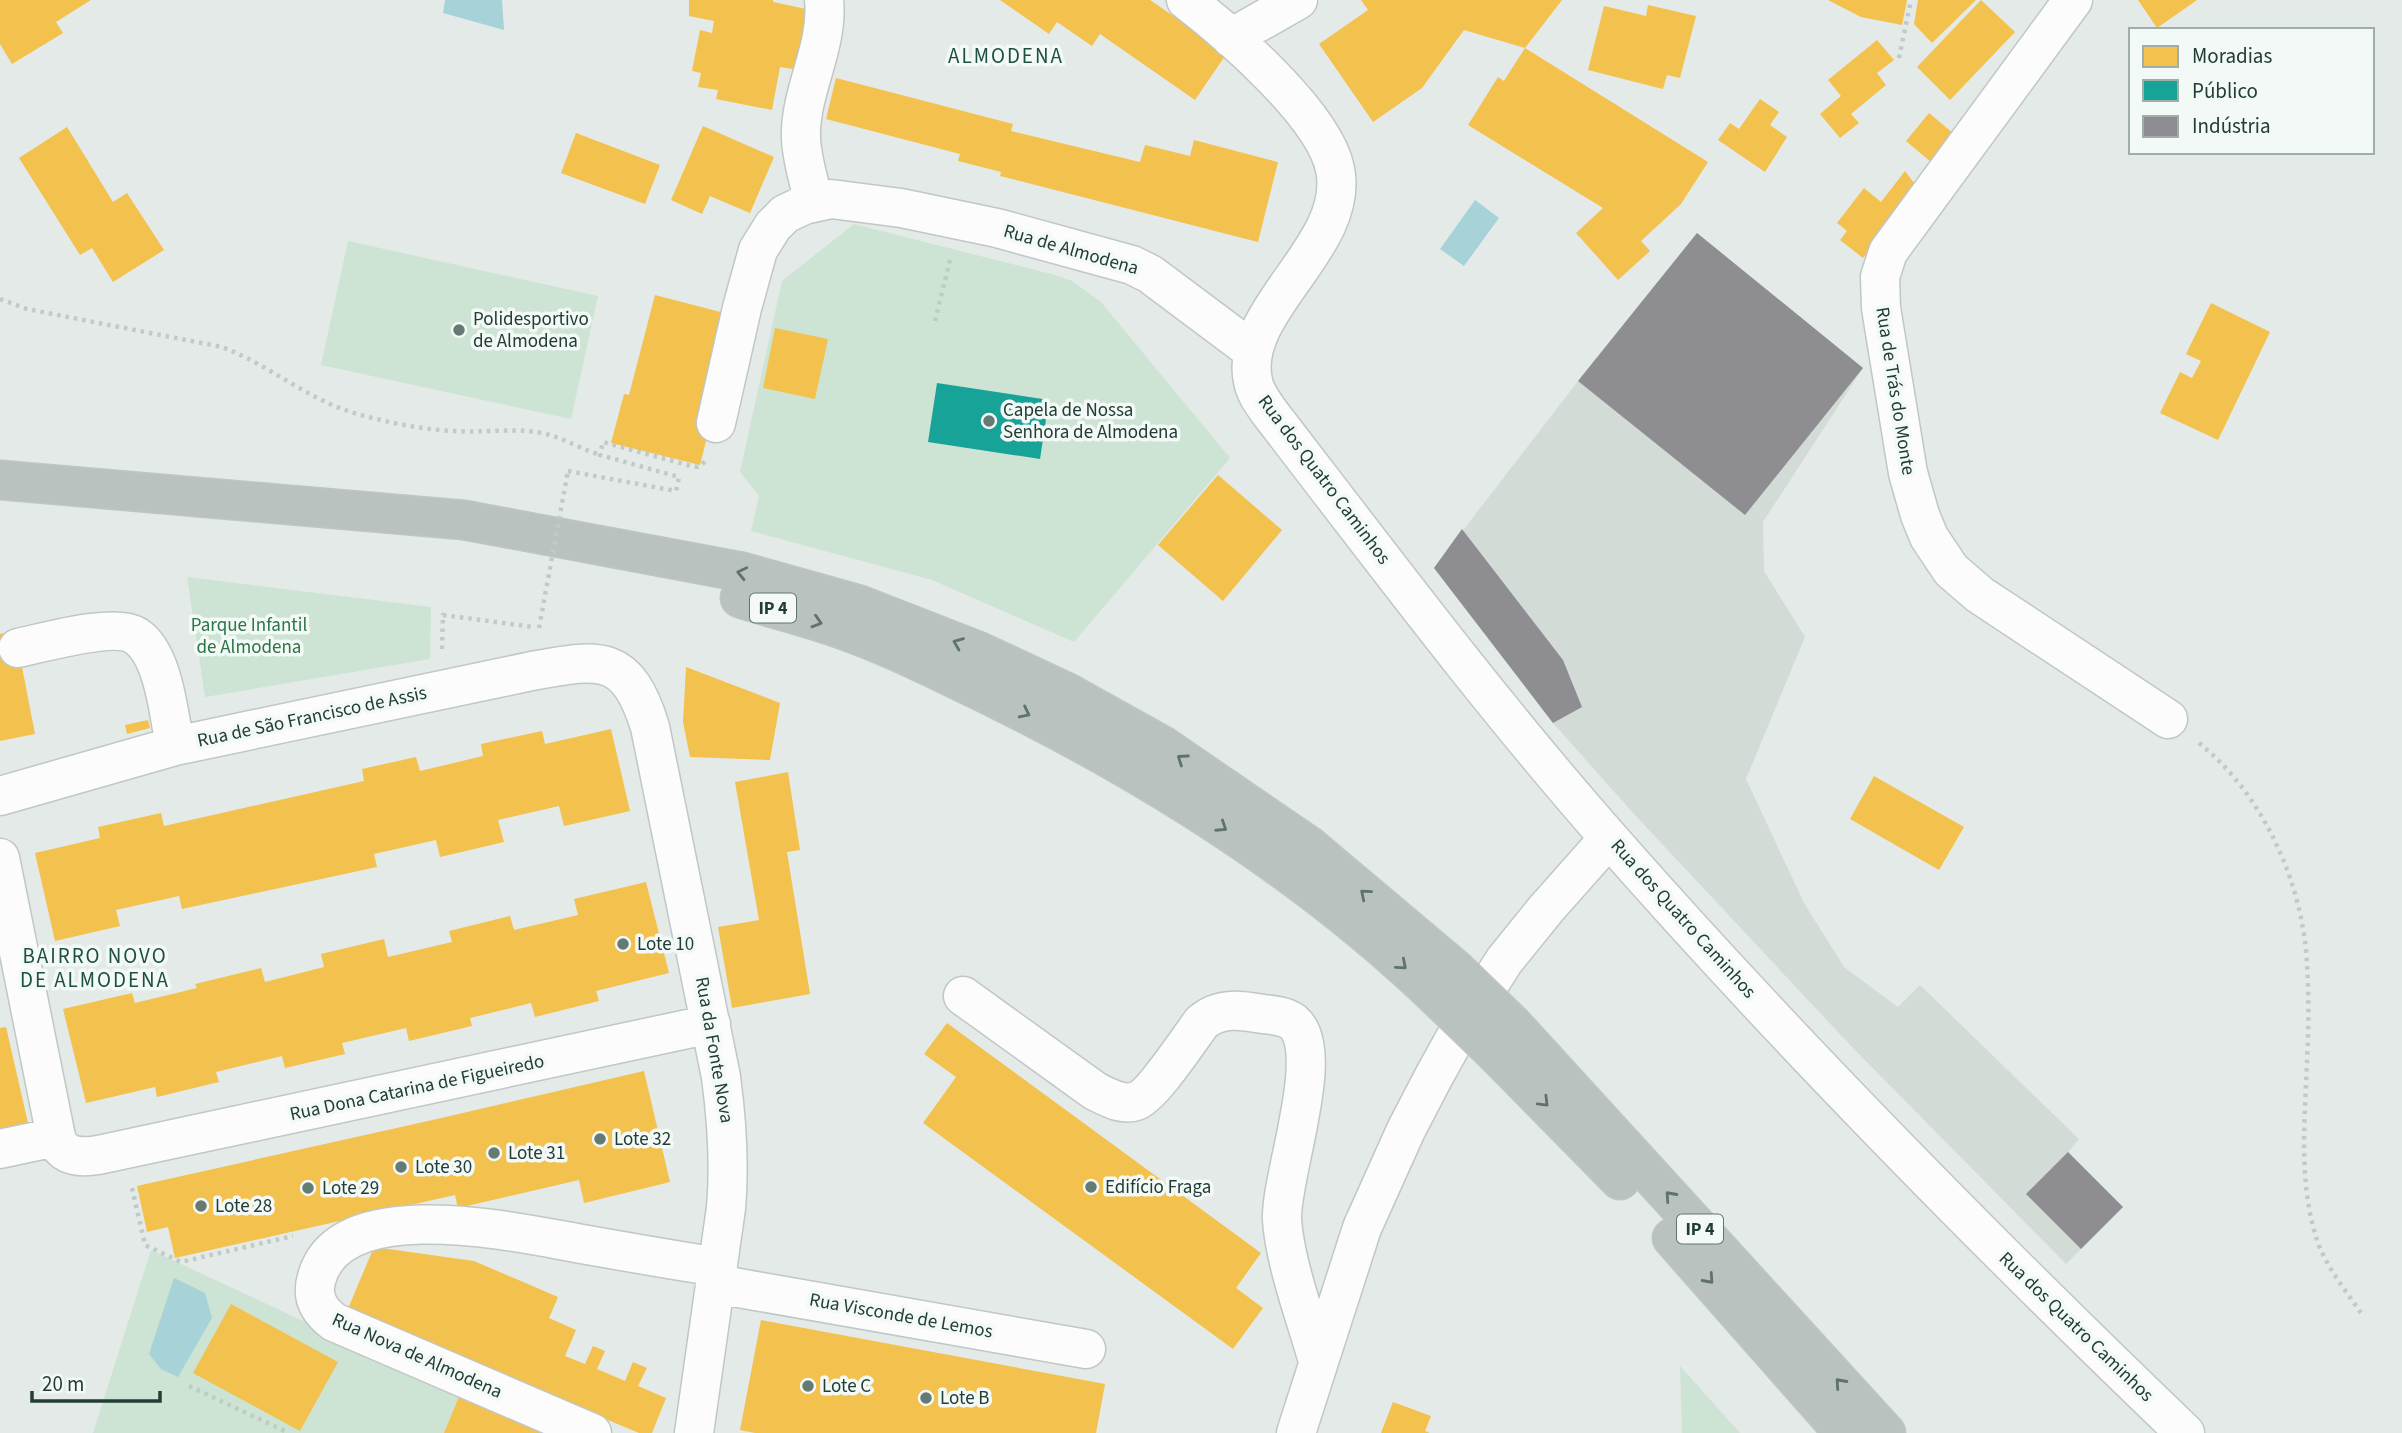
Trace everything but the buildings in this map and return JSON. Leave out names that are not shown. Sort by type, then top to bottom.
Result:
[{"type":"highway","name":"IP 4","points":[[0,480],[464,520],[742,572],[860,605],[978,651],[1066,692],[1163,746],[1309,846],[1505,1040],[1886,1433]]},
{"type":"highway","name":"IP 4","points":[[0,504],[341,531],[539,556],[733,596],[851,632],[944,673],[1067,734],[1160,787],[1234,835],[1345,916],[1448,985]]},
{"type":"highway","name":"IP 4","points":[[1505,1040],[1604,1162],[1844,1433]]},
{"type":"street","points":[[814,202],[801,138],[804,109],[823,27],[824,0]]},
{"type":"street","points":[[1186,0],[1231,38],[1306,113],[1324,142],[1335,171],[1334,199],[1327,223],[1315,247],[1268,319],[1253,351]]},
{"type":"street","points":[[1231,38],[1298,0]]},
{"type":"street","name":"Rua de Trás do Monte","points":[[2073,0],[1888,252],[1880,277],[1881,308],[1913,494],[1929,537],[1951,570],[1980,595],[2168,719]]},
{"type":"street","name":"Rua de Almodena","points":[[716,423],[743,300],[762,240],[785,214],[814,202],[831,199],[864,202],[960,220],[1132,265],[1150,274],[1253,351]]},
{"type":"street","name":"Rua dos Quatro Caminhos","points":[[1253,351],[1252,379],[1270,413],[1491,698],[1609,838],[1846,1097],[2044,1297],[2186,1433]]},
{"type":"street","points":[[19,648],[90,634],[116,632],[135,635],[149,651],[159,671],[174,746]]},
{"type":"street","name":"Rua de São Francisco de Assis","points":[[0,796],[174,746],[440,690],[583,663],[608,665],[626,677]]},
{"type":"street","name":"Rua da Fonte Nova","points":[[626,677],[639,696],[650,727],[721,1077],[729,1149],[717,1275],[694,1433]]},
{"type":"street","points":[[1296,1433],[1362,1228],[1406,1130],[1444,1059],[1504,961],[1609,838]]},
{"type":"street","points":[[0,858],[12,975],[56,1137],[0,1149]]},
{"type":"street","points":[[964,996],[1095,1091],[1125,1102],[1135,1101],[1152,1088],[1211,1014],[1238,1010],[1281,1017],[1293,1022],[1305,1042],[1306,1075],[1284,1190],[1282,1219],[1286,1248],[1318,1361]]},
{"type":"street","name":"Rua Dona Catarina de Figueiredo","points":[[56,1137],[64,1150],[80,1157],[124,1150],[711,1024]]},
{"type":"street","name":"Rua Nova de Almodena","points":[[592,1433],[334,1322],[323,1314],[317,1304],[314,1290],[323,1262],[330,1251],[358,1235],[409,1225],[449,1224],[486,1227],[717,1275]]},
{"type":"street","name":"Rua Visconde de Lemos","points":[[717,1275],[1086,1349]]},
{"type":"path","points":[[1899,58],[1911,0]]},
{"type":"path","points":[[935,321],[960,220]]},
{"type":"path","points":[[0,299],[27,309],[222,347],[259,363],[325,403],[359,415],[451,431],[538,432],[556,436],[579,449],[679,477],[676,491],[568,471],[539,628],[443,615],[440,690]]},
{"type":"path","points":[[600,455],[603,442],[691,466]]},
{"type":"path","points":[[2168,719],[2207,750],[2247,793],[2264,819],[2287,873],[2306,948],[2309,1022],[2304,1164],[2308,1200],[2314,1231],[2322,1252],[2361,1312]]},
{"type":"path","points":[[124,1150],[145,1244]]},
{"type":"path","points":[[189,1386],[289,1433]]},
{"type":"shaded area","points":[[1697,233],[1863,368],[1763,522],[1764,571],[1805,637],[1746,779],[1804,903],[1844,967],[1898,1007],[1920,985],[2079,1139],[2068,1152],[2123,1207],[2066,1264],[1851,1046],[1634,814],[1553,723],[1434,568],[1578,381]]},
{"type":"green space","points":[[854,224],[1072,281],[1101,302],[1230,458],[1074,642],[932,580],[751,531],[759,496],[740,472],[782,281]]},
{"type":"green space","name":"Polidesportivo de Almodena","points":[[348,241],[598,296],[571,419],[321,365]]},
{"type":"green space","name":"Parque Infantil de Almodena","points":[[187,577],[431,607],[430,659],[205,697]]},
{"type":"green space","points":[[151,1250],[460,1394],[444,1433],[93,1433]]},
{"type":"green space","points":[[1680,1366],[1740,1433],[1682,1433]]},
{"type":"water","points":[[445,0],[502,0],[504,30],[443,13]]},
{"type":"water","points":[[1475,200],[1499,218],[1464,266],[1440,249]]},
{"type":"water","points":[[174,1278],[205,1293],[212,1318],[178,1377],[161,1369],[149,1354]]},
{"type":"place","name":"Polidesportivo de Almodena","points":[[459,330]]},
{"type":"place","name":"Capela de Nossa Senhora de Almodena","points":[[989,421]]},
{"type":"place","name":"Lote 10","points":[[623,944]]},
{"type":"place","name":"Lote 32","points":[[600,1139]]},
{"type":"place","name":"Lote 31","points":[[494,1153]]},
{"type":"place","name":"Lote 30","points":[[401,1167]]},
{"type":"place","name":"Edifício Fraga","points":[[1091,1187]]},
{"type":"place","name":"Lote 29","points":[[308,1188]]},
{"type":"place","name":"Lote 28","points":[[201,1206]]},
{"type":"place","name":"Lote C","points":[[808,1386]]},
{"type":"place","name":"Lote B","points":[[926,1398]]},
{"type":"district","name":"ALMODENA","points":[[1006,56]]},
{"type":"district","name":"BAIRRO NOVO DE ALMODENA","points":[[95,968]]}]
